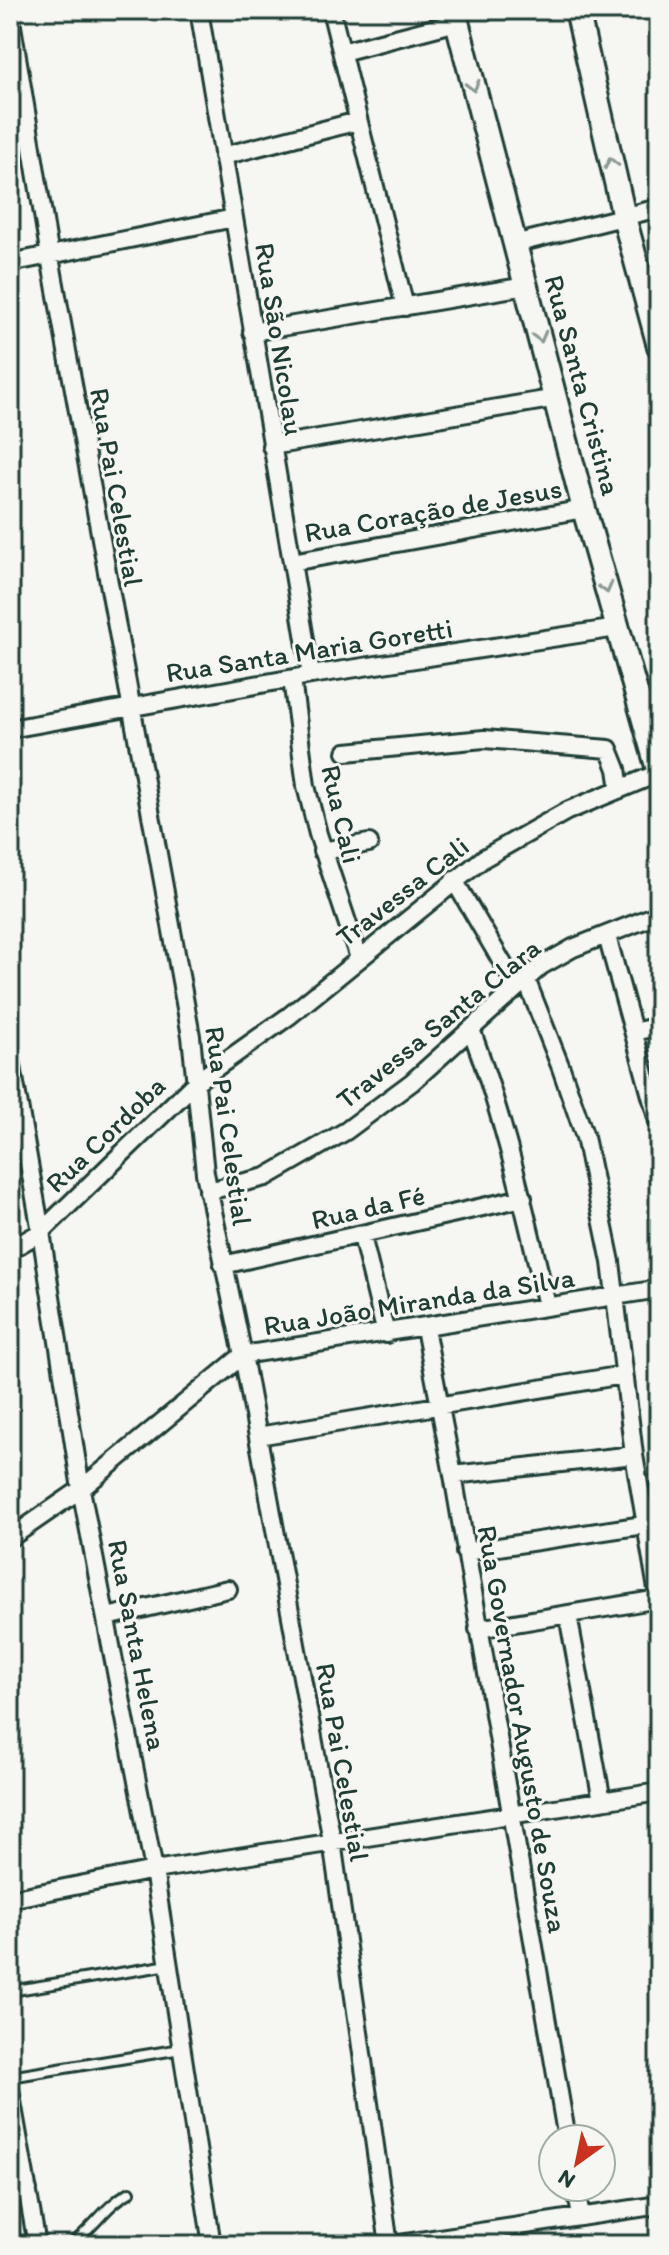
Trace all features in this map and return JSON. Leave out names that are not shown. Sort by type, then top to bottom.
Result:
[{"type":"main road","points":[[577,10],[624,217],[659,346]]},
{"type":"main road","name":"Rua Santa Cristina","points":[[456,16],[584,509],[659,773]]},
{"type":"street","name":"Rua São Nicolau","points":[[199,10],[311,675]]},
{"type":"street","points":[[331,10],[405,307]]},
{"type":"street","name":"Rua Pai Celestial","points":[[10,14],[50,257],[191,1036],[208,1191],[243,1355],[332,1841],[391,2245]]},
{"type":"street","points":[[342,52],[456,16]]},
{"type":"street","points":[[223,156],[358,121]]},
{"type":"street","points":[[514,244],[659,208]]},
{"type":"street","points":[[10,263],[234,218]]},
{"type":"street","points":[[252,332],[526,286]]},
{"type":"street","points":[[271,446],[557,398]]},
{"type":"street","name":"Rua Coração de Jesus","points":[[292,562],[584,509]]},
{"type":"street","name":"Rua Santa Maria Goretti","points":[[10,729],[311,675],[617,628]]},
{"type":"street","name":"Rua Cali","points":[[292,679],[306,786],[322,851],[359,958]]},
{"type":"street","points":[[346,752],[484,739],[609,749],[617,769],[620,789]]},
{"type":"street","name":"Travessa Cali","points":[[196,1082],[289,1016],[484,858],[567,811],[659,773]]},
{"type":"street","points":[[322,851],[369,843]]},
{"type":"street","points":[[454,880],[521,983],[561,1068],[585,1137],[611,1262],[634,1455],[654,1524],[659,1600],[478,1629]]},
{"type":"street","name":"Travessa Santa Clara","points":[[208,1191],[266,1177],[346,1131],[412,1082],[541,966],[573,948],[659,914]]},
{"type":"street","points":[[607,936],[659,1125]]},
{"type":"street","points":[[634,1032],[659,1026]]},
{"type":"street","points":[[471,1029],[523,1198],[547,1306]]},
{"type":"street","name":"Rua Santa Helena","points":[[10,1055],[81,1489],[154,1870],[212,2245]]},
{"type":"street","name":"Rua Cordoba","points":[[10,1250],[41,1232],[196,1082]]},
{"type":"street","name":"Rua da Fé","points":[[223,1265],[523,1198]]},
{"type":"street","points":[[362,1236],[386,1334]]},
{"type":"street","name":"Rua João Miranda da Silva","points":[[10,1538],[81,1489],[243,1355],[659,1289]]},
{"type":"street","name":"Rua Governador Augusto de Souza","points":[[425,1328],[564,2123]]},
{"type":"street","points":[[258,1436],[623,1375]]},
{"type":"street","points":[[453,1475],[634,1455]]},
{"type":"street","points":[[465,1552],[654,1524]]},
{"type":"street","points":[[107,1617],[228,1589]]},
{"type":"street","points":[[568,1615],[602,1801]]},
{"type":"street","points":[[10,1899],[154,1870],[659,1792]]},
{"type":"street","points":[[10,2090],[37,2245]]},
{"type":"street","points":[[10,2193],[28,2190]]},
{"type":"street","points":[[579,2203],[581,2217]]},
{"type":"street","points":[[391,2245],[659,2205]]},
{"type":"lane","points":[[10,1991],[169,1965]]},
{"type":"lane","points":[[10,2077],[181,2049]]},
{"type":"lane","points":[[70,2245],[84,2236],[117,2199],[130,2192]]}]
